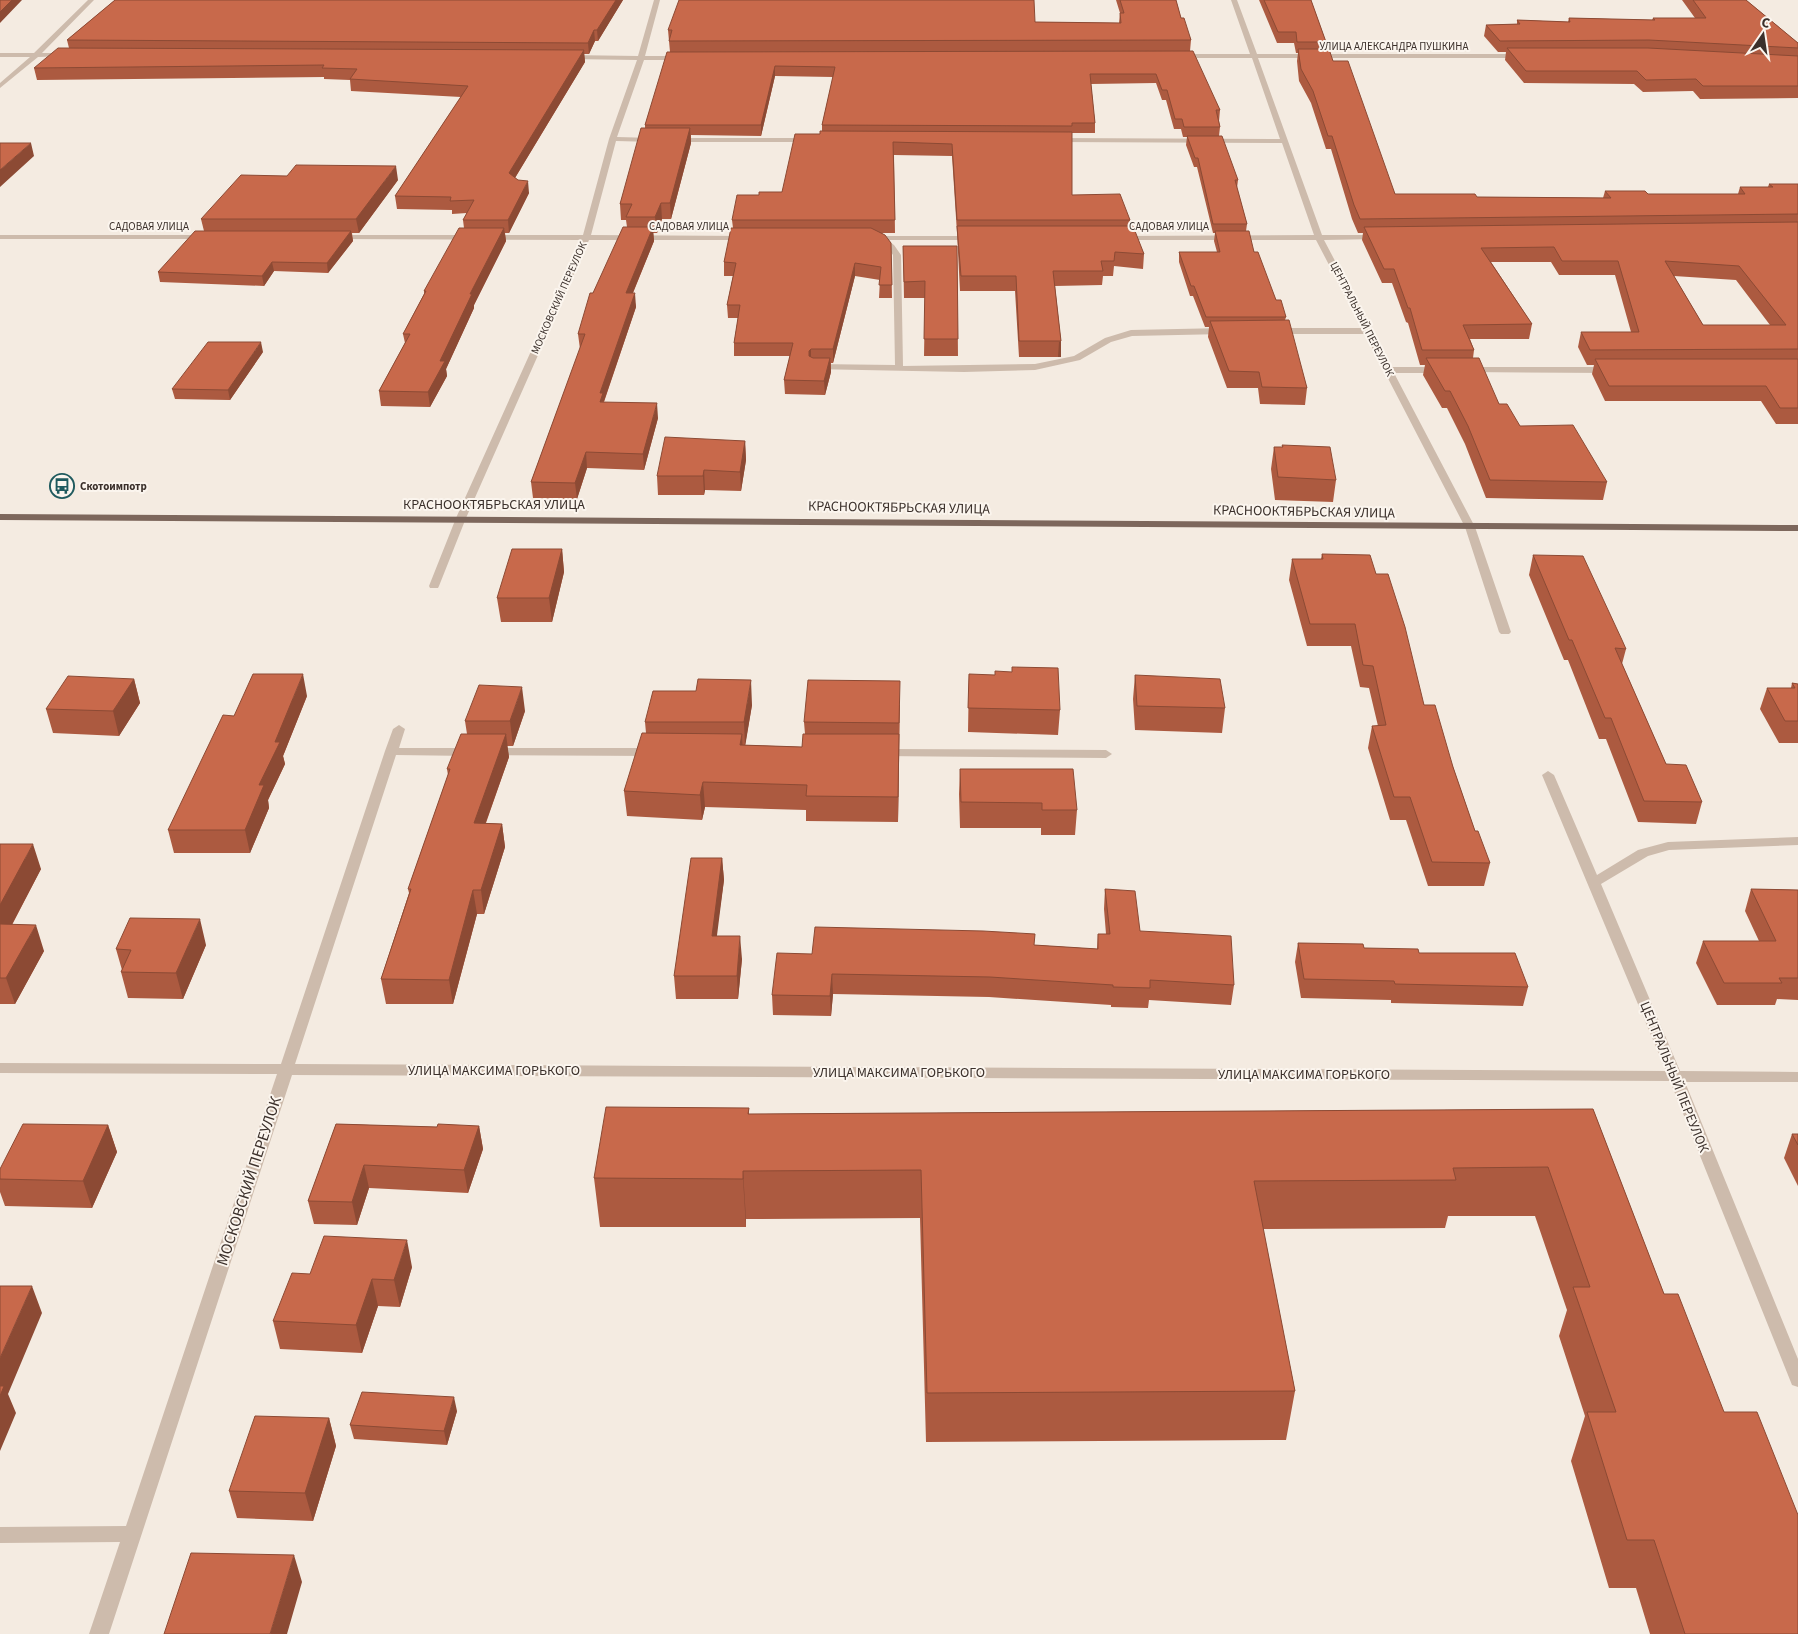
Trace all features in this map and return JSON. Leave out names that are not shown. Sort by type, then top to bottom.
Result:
[{"type":"main road","name":"КРАСНООКТЯБРЬСКАЯ УЛИЦА","points":[[0,517],[461,518],[1798,528]]},
{"type":"street","points":[[0,86],[36,55],[91,0]]},
{"type":"street","name":"МОСКОВСКИЙ ПЕРЕУЛОК","points":[[434,586],[461,518],[586,238],[613,140],[641,58],[657,0]]},
{"type":"street","name":"ЦЕНТРАЛЬНЫЙ ПЕРЕУЛОК","points":[[1234,0],[1319,237],[1470,527],[1505,632]]},
{"type":"street","points":[[0,55],[75,56]]},
{"type":"street","name":"УЛИЦА АЛЕКСАНДРА ПУШКИНА","points":[[1174,56],[1528,56]]},
{"type":"street","points":[[561,57],[690,58]]},
{"type":"street","points":[[613,140],[820,140]]},
{"type":"street","points":[[1047,140],[1284,141]]},
{"type":"street","name":"САДОВАЯ УЛИЦА","points":[[0,237],[218,237]]},
{"type":"street","name":"САДОВАЯ УЛИЦА","points":[[328,237],[753,238]]},
{"type":"street","name":"САДОВАЯ УЛИЦА","points":[[1110,238],[1389,237]]},
{"type":"street","points":[[862,238],[981,238]]},
{"type":"street","points":[[872,238],[886,242],[897,255],[900,368]]},
{"type":"street","points":[[814,367],[1036,367],[1077,358],[1108,340],[1131,333],[1232,331]]},
{"type":"street","points":[[1270,331],[1367,331]]},
{"type":"street","points":[[1388,370],[1622,370]]},
{"type":"street","name":"МОСКОВСКИЙ ПЕРЕУЛОК","points":[[99,1634],[399,729]]},
{"type":"street","points":[[392,752],[663,752]]},
{"type":"street","points":[[868,753],[1106,754]]},
{"type":"street","name":"ЦЕНТРАЛЬНЫЙ ПЕРЕУЛОК","points":[[1548,775],[1675,1076],[1798,1380]]},
{"type":"street","points":[[1593,883],[1643,853],[1668,846],[1798,841]]},
{"type":"street","name":"УЛИЦА МАКСИМА ГОРЬКОГО","points":[[0,1068],[1798,1077]]},
{"type":"street","points":[[0,1535],[132,1534]]},
{"type":"building","points":[[0,0],[12,0],[0,12]]},
{"type":"building","points":[[115,0],[616,0],[597,30],[594,30],[588,43],[67,40]]},
{"type":"building","points":[[679,0],[1034,0],[1035,22],[1121,23],[1120,13],[1124,13],[1120,0],[1176,0],[1181,18],[1184,18],[1191,40],[669,41],[672,30],[668,30]]},
{"type":"building","points":[[1264,0],[1311,0],[1326,42],[1297,42],[1296,32],[1278,32]]},
{"type":"building","points":[[1693,0],[1746,0],[1798,43],[1798,48],[1649,40],[1500,41],[1486,25],[1520,24],[1517,20],[1570,22],[1569,18],[1655,20],[1653,18],[1706,18]]},
{"type":"building","points":[[58,48],[584,50],[509,173],[518,180],[528,181],[508,220],[463,220],[474,200],[450,201],[451,197],[395,196],[468,86],[350,79],[357,69],[322,68],[324,65],[34,68]]},
{"type":"building","points":[[1507,48],[1648,48],[1798,56],[1798,86],[1703,86],[1696,79],[1646,80],[1637,71],[1526,71]]},
{"type":"building","points":[[1298,49],[1329,49],[1333,61],[1348,61],[1395,194],[1611,198],[1605,191],[1645,191],[1648,194],[1745,194],[1740,187],[1773,187],[1769,184],[1798,184],[1798,214],[1360,219],[1332,136],[1328,136],[1313,91],[1301,69]]},
{"type":"building","points":[[1193,51],[1220,110],[1216,110],[1220,127],[1184,127],[1182,119],[1175,119],[1167,90],[1162,90],[1156,74],[1090,74],[1095,123],[1072,123],[1072,126],[822,125],[835,67],[775,66],[761,125],[645,125],[667,52]]},
{"type":"building","points":[[641,128],[690,128],[670,203],[661,203],[655,217],[626,217],[632,204],[620,204]]},
{"type":"building","points":[[820,131],[1072,132],[1072,195],[1120,194],[1130,220],[957,220],[952,144],[893,142],[895,220],[732,220],[737,195],[759,195],[759,192],[782,192],[795,134],[820,134]]},
{"type":"building","points":[[1187,136],[1222,136],[1238,180],[1235,180],[1247,224],[1213,224],[1198,158],[1195,158]]},
{"type":"building","points":[[0,143],[31,143],[0,170]]},
{"type":"building","points":[[296,165],[396,166],[356,219],[201,219],[241,175],[287,176]]},
{"type":"building","points":[[1798,222],[1798,349],[1590,350],[1581,332],[1639,332],[1618,261],[1562,261],[1554,247],[1481,248],[1532,324],[1463,325],[1474,350],[1422,350],[1410,308],[1408,308],[1394,269],[1384,269],[1364,227]],"holes":[[[1665,261],[1739,266],[1786,325],[1703,325]]]},
{"type":"building","points":[[957,226],[1133,226],[1144,254],[1115,252],[1114,261],[1101,261],[1103,271],[1053,271],[1061,341],[1019,341],[1016,276],[961,276]]},
{"type":"building","points":[[623,227],[653,227],[626,293],[635,293],[600,393],[603,393],[600,402],[657,403],[643,454],[586,452],[575,483],[531,482],[585,334],[578,334],[590,293],[593,293]]},
{"type":"building","points":[[459,228],[504,228],[470,294],[472,294],[440,361],[445,361],[428,392],[379,391],[410,334],[403,334],[426,291],[424,291]]},
{"type":"building","points":[[731,228],[871,228],[885,235],[891,243],[892,285],[879,285],[881,267],[855,263],[833,349],[811,349],[809,351],[809,356],[813,358],[830,358],[824,381],[784,380],[793,343],[734,343],[740,305],[727,305],[736,263],[724,262]]},
{"type":"building","points":[[195,231],[351,231],[327,263],[272,262],[262,276],[158,272]]},
{"type":"building","points":[[1215,231],[1249,231],[1254,252],[1258,252],[1276,300],[1281,300],[1286,317],[1206,317],[1194,286],[1191,286],[1179,252],[1220,252]]},
{"type":"building","points":[[903,246],[957,246],[958,339],[924,339],[925,281],[904,282]]},
{"type":"building","points":[[1289,320],[1307,388],[1262,387],[1259,372],[1229,371],[1210,321]]},
{"type":"building","points":[[208,342],[261,342],[228,390],[172,389]]},
{"type":"building","points":[[1426,358],[1479,358],[1499,404],[1507,404],[1520,426],[1573,425],[1607,482],[1490,480],[1468,426],[1450,391],[1445,391]]},
{"type":"building","points":[[1595,359],[1798,359],[1798,408],[1780,408],[1766,386],[1609,386]]},
{"type":"building","points":[[665,437],[745,441],[740,472],[704,470],[703,476],[657,476]]},
{"type":"building","points":[[1282,445],[1330,447],[1336,480],[1278,477],[1274,447],[1283,447]]},
{"type":"building","points":[[512,549],[562,549],[549,598],[497,598]]},
{"type":"building","points":[[1322,554],[1370,555],[1376,574],[1388,574],[1405,627],[1424,705],[1435,705],[1453,767],[1475,831],[1478,831],[1490,863],[1432,862],[1410,797],[1394,797],[1372,726],[1386,725],[1373,666],[1363,665],[1355,624],[1310,624],[1292,559],[1323,559]]},
{"type":"building","points":[[1533,555],[1583,556],[1626,649],[1615,648],[1666,764],[1686,765],[1702,802],[1644,801],[1611,718],[1605,718]]},
{"type":"building","points":[[1012,667],[1058,668],[1060,710],[968,708],[969,674],[995,675],[995,671],[1012,672]]},
{"type":"building","points":[[253,674],[303,674],[275,742],[280,742],[259,785],[264,785],[245,830],[168,830],[223,715],[234,716]]},
{"type":"building","points":[[1135,675],[1220,679],[1225,708],[1137,706]]},
{"type":"building","points":[[68,676],[134,679],[113,711],[46,709]]},
{"type":"building","points":[[698,679],[751,680],[744,722],[645,722],[653,691],[696,691]]},
{"type":"building","points":[[808,680],[900,681],[899,723],[804,722]]},
{"type":"building","points":[[1792,683],[1798,684],[1798,721],[1785,721],[1767,688],[1795,688]]},
{"type":"building","points":[[479,685],[522,687],[510,721],[465,721]]},
{"type":"building","points":[[642,733],[742,734],[740,745],[802,747],[803,734],[899,734],[898,797],[806,796],[807,785],[703,782],[700,795],[624,791]]},
{"type":"building","points":[[461,734],[506,734],[474,823],[502,824],[481,890],[473,890],[449,980],[381,979],[411,889],[408,889],[450,769],[447,769]]},
{"type":"building","points":[[960,769],[1073,769],[1077,810],[1042,810],[1042,803],[961,802]]},
{"type":"building","points":[[0,844],[33,844],[0,905]]},
{"type":"building","points":[[691,858],[722,858],[712,936],[740,936],[737,976],[674,976]]},
{"type":"building","points":[[1105,889],[1135,891],[1140,931],[1231,936],[1234,985],[1150,980],[1150,988],[1113,987],[1113,985],[990,977],[832,974],[830,996],[772,995],[777,953],[812,954],[815,927],[1035,934],[1034,945],[1098,949],[1098,934],[1110,934]]},
{"type":"building","points":[[1751,889],[1798,890],[1798,978],[1779,978],[1782,983],[1724,983],[1703,941],[1776,941]]},
{"type":"building","points":[[130,918],[200,919],[176,973],[121,972],[131,950],[116,949]]},
{"type":"building","points":[[0,924],[36,925],[6,978],[0,978]]},
{"type":"building","points":[[1298,943],[1363,944],[1364,948],[1418,949],[1419,953],[1515,953],[1528,987],[1395,984],[1394,981],[1304,979]]},
{"type":"building","points":[[606,1107],[749,1108],[748,1114],[1593,1109],[1664,1294],[1678,1294],[1724,1412],[1757,1412],[1798,1515],[1798,1634],[1685,1634],[1654,1540],[1627,1540],[1587,1412],[1616,1412],[1573,1287],[1590,1287],[1548,1167],[1453,1168],[1456,1180],[1254,1181],[1295,1391],[927,1393],[921,1170],[743,1171],[743,1179],[594,1178]]},
{"type":"building","points":[[23,1124],[108,1125],[83,1181],[0,1179],[0,1169]]},
{"type":"building","points":[[336,1124],[437,1127],[438,1124],[479,1126],[464,1170],[364,1165],[352,1202],[308,1201]]},
{"type":"building","points":[[1792,1134],[1798,1134],[1798,1145]]},
{"type":"building","points":[[324,1236],[407,1240],[394,1280],[372,1279],[356,1325],[273,1321],[292,1273],[310,1274]]},
{"type":"building","points":[[0,1286],[32,1286],[0,1358]]},
{"type":"building","points":[[0,1386],[4,1386],[0,1396]]},
{"type":"building","points":[[362,1392],[454,1397],[444,1431],[350,1425]]},
{"type":"building","points":[[255,1416],[329,1418],[305,1493],[229,1491]]},
{"type":"building","points":[[191,1553],[294,1555],[270,1634],[164,1634]]},
{"type":"place","name":"Скотоимпотр","points":[[62,486]]}]
